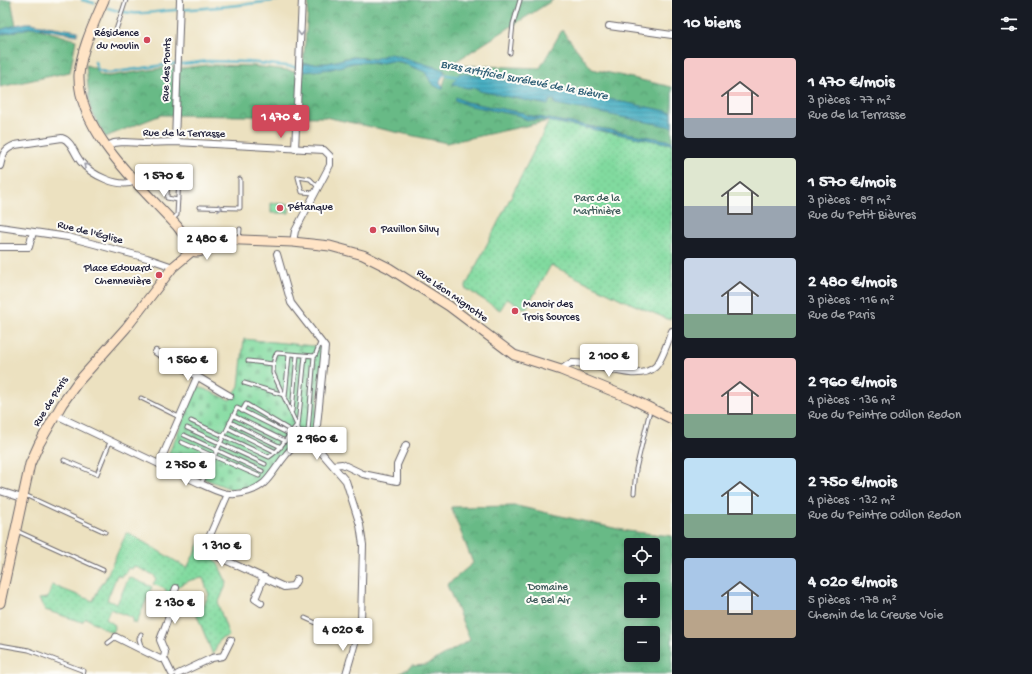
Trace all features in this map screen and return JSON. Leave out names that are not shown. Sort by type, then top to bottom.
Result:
[{"type":"street","points":[[104,0],[85,47],[80,65],[79,81],[86,110],[96,131],[135,181],[174,224],[191,238]]},
{"type":"street","points":[[295,149],[300,76],[302,2]]},
{"type":"street","name":"Rue des Ponts","points":[[175,142],[180,6]]},
{"type":"street","points":[[609,26],[672,35]]},
{"type":"street","points":[[0,166],[4,151],[8,148],[15,145],[62,138],[67,140],[87,169],[110,181],[120,184],[135,181]]},
{"type":"street","name":"Rue de la Terrasse","points":[[107,146],[114,143],[123,142],[175,142],[324,150],[328,153],[330,165],[295,231],[293,242]]},
{"type":"street","name":"Rue de l'Église","points":[[0,227],[68,237],[147,258],[173,267]]},
{"type":"street","points":[[0,248],[29,247],[33,232]]},
{"type":"street","points":[[202,235],[206,241],[206,247],[202,251],[196,253],[192,251],[188,247],[191,238],[202,235]]},
{"type":"street","name":"Rue Léon Mignotte","points":[[206,241],[216,239],[293,242],[330,246],[363,255],[389,268],[449,306],[514,355],[561,370],[651,408],[672,419]]},
{"type":"street","name":"Rue de Paris","points":[[0,603],[14,530],[33,455],[56,415],[77,383],[126,328],[173,267],[192,251]]},
{"type":"street","points":[[278,254],[291,303],[325,347],[315,445]]},
{"type":"street","points":[[561,370],[570,363],[631,373],[646,372],[656,366],[672,331]]},
{"type":"street","points":[[156,352],[230,396]]},
{"type":"street","points":[[158,464],[180,418],[197,377]]},
{"type":"street","points":[[56,415],[217,492],[228,494],[243,493],[265,483],[290,450],[297,444],[304,441],[309,441],[315,445],[333,465],[350,488],[360,524],[363,545],[361,622],[346,674]]},
{"type":"street","points":[[333,465],[342,464],[363,474],[397,481],[397,464],[406,446]]},
{"type":"street","points":[[2,493],[22,496]]},
{"type":"street","points":[[228,494],[207,542],[212,554],[284,587],[292,586],[297,578]]},
{"type":"street","points":[[261,603],[255,599],[264,578]]},
{"type":"street","points":[[172,674],[164,658],[165,652],[160,640],[174,603],[172,599],[176,588]]},
{"type":"street","points":[[116,638],[160,659],[164,658]]},
{"type":"street","points":[[178,674],[212,658],[223,656],[231,640]]},
{"type":"lane","points":[[116,30],[126,0]]},
{"type":"lane","points":[[510,53],[513,24],[520,0]]},
{"type":"lane","points":[[174,224],[177,216],[178,200],[179,178],[178,176],[168,175],[167,198],[178,200]]},
{"type":"lane","points":[[298,177],[310,179],[316,190],[302,192],[298,177]]},
{"type":"lane","points":[[200,207],[240,208],[240,179]]},
{"type":"lane","points":[[239,240],[240,229]]},
{"type":"lane","points":[[300,431],[308,432],[314,356],[316,355],[320,342]]},
{"type":"lane","points":[[304,441],[273,373],[273,364],[277,353],[314,356]]},
{"type":"lane","points":[[284,396],[289,355]]},
{"type":"lane","points":[[292,413],[297,355]]},
{"type":"lane","points":[[191,421],[270,457],[281,447],[290,433],[298,426],[305,356]]},
{"type":"lane","points":[[248,361],[273,364]]},
{"type":"lane","points":[[244,383],[284,396]]},
{"type":"lane","points":[[141,398],[180,418]]},
{"type":"lane","points":[[242,411],[246,404],[278,423],[290,433]]},
{"type":"lane","points":[[201,484],[237,408],[282,431],[290,433]]},
{"type":"lane","points":[[249,414],[252,408]]},
{"type":"lane","points":[[634,493],[636,469],[646,422],[651,408]]},
{"type":"lane","points":[[256,418],[259,412]]},
{"type":"lane","points":[[262,421],[265,415]]},
{"type":"lane","points":[[234,416],[284,441]]},
{"type":"lane","points":[[269,424],[271,419]]},
{"type":"lane","points":[[230,422],[281,447]]},
{"type":"lane","points":[[275,427],[278,423]]},
{"type":"lane","points":[[282,431],[284,427]]},
{"type":"lane","points":[[187,428],[265,464]]},
{"type":"lane","points":[[228,428],[276,452]]},
{"type":"lane","points":[[184,435],[262,471]]},
{"type":"lane","points":[[64,460],[97,474],[110,442]]},
{"type":"lane","points":[[181,442],[259,476]]},
{"type":"lane","points":[[22,496],[105,532]]},
{"type":"lane","points":[[14,530],[103,570]]},
{"type":"lane","points":[[305,618],[356,641]]},
{"type":"lane","points":[[141,634],[139,640],[142,650]]},
{"type":"lane","points":[[108,643],[116,638]]},
{"type":"lane","points":[[0,645],[29,650],[84,671],[83,674]]},
{"type":"green space","points":[[0,0],[11,0],[16,25],[0,30]]},
{"type":"green space","points":[[309,0],[553,0],[450,65],[540,68],[562,30],[592,69],[672,87],[672,141],[526,115],[524,113],[466,102],[456,98],[467,104],[521,116],[530,120],[539,119],[549,121],[447,143],[325,117],[161,115],[105,137],[90,108],[86,65],[95,68],[101,75],[110,76],[171,67],[182,68],[208,65],[254,66],[303,72],[331,69],[353,63],[363,62],[377,64],[391,61],[401,62],[426,72],[430,81],[435,86],[442,89],[447,73],[444,70],[389,54],[374,59],[352,57],[328,63],[303,64]]},
{"type":"green space","points":[[33,27],[76,40],[70,72],[0,87],[0,35]]},
{"type":"green space","name":"Parc de la Martinière","points":[[549,121],[672,144],[672,316],[670,320],[623,300],[551,265],[526,309],[507,299],[500,310],[465,288]]},
{"type":"green space","name":"Pétanque","points":[[271,203],[289,204],[289,213],[271,213]]},
{"type":"green space","points":[[244,339],[323,347],[314,438],[311,439],[301,434],[296,434],[270,474],[258,483],[246,488],[231,489],[168,465],[168,455],[198,386],[230,400],[239,386]]},
{"type":"green space","name":"Domaine de Bel Air","points":[[517,506],[627,531],[672,536],[672,674],[399,674],[412,666],[426,665],[470,640],[447,585],[473,563],[451,507]]},
{"type":"green space","points":[[127,532],[187,568],[201,541],[218,564],[227,583],[218,604],[229,636],[220,639],[213,655],[196,613],[202,608],[209,595],[203,578],[191,580],[172,589],[169,596],[165,589],[153,584],[156,579],[154,575],[134,566],[132,569],[128,568],[125,574],[123,573],[121,577],[117,575],[107,600],[117,604],[129,577],[152,587],[136,624],[132,622],[133,618],[110,609],[106,619],[115,625],[112,633],[86,618],[82,622],[45,610],[39,599],[48,598],[52,585],[93,601],[102,582],[104,582]]},
{"type":"water","points":[[26,23],[78,31],[77,35],[33,27],[0,35],[0,30]]},
{"type":"water","points":[[389,54],[444,70],[444,74],[440,82],[444,88],[442,89],[435,86],[425,72],[401,62],[391,61],[377,64],[363,62],[353,63],[331,69],[303,72],[303,64],[328,63],[352,57],[374,59]]},
{"type":"water","points":[[460,73],[552,88],[551,92],[557,93],[558,89],[672,112],[672,127],[555,104],[555,100],[550,100],[548,105],[480,91],[476,88],[471,87],[471,89],[452,84]]},
{"type":"water","points":[[456,97],[466,102],[524,113],[526,115],[672,141],[672,144],[536,119],[528,120],[521,116],[466,105],[455,100]]},
{"type":"waterway","points":[[82,0],[94,3]]},
{"type":"waterway","points":[[108,8],[118,11],[142,13],[279,0]]},
{"type":"waterway","name":"Bras artificiel surélevé de la Bièvre","points":[[95,62],[98,70],[109,73],[171,64],[208,61],[248,62],[305,68]]},
{"type":"waterway","name":"Bras artificiel surélevé de la Bièvre","points":[[441,74],[460,77]]},
{"type":"place","name":"Résidence du Moulin","points":[[147,40]]},
{"type":"place","name":"Pétanque","points":[[280,208]]},
{"type":"place","name":"Pavillon Silvy","points":[[373,230]]},
{"type":"place","name":"Place Edouard Chennevière","points":[[159,275]]},
{"type":"place","name":"Manoir des Trois Sources","points":[[515,311]]}]
